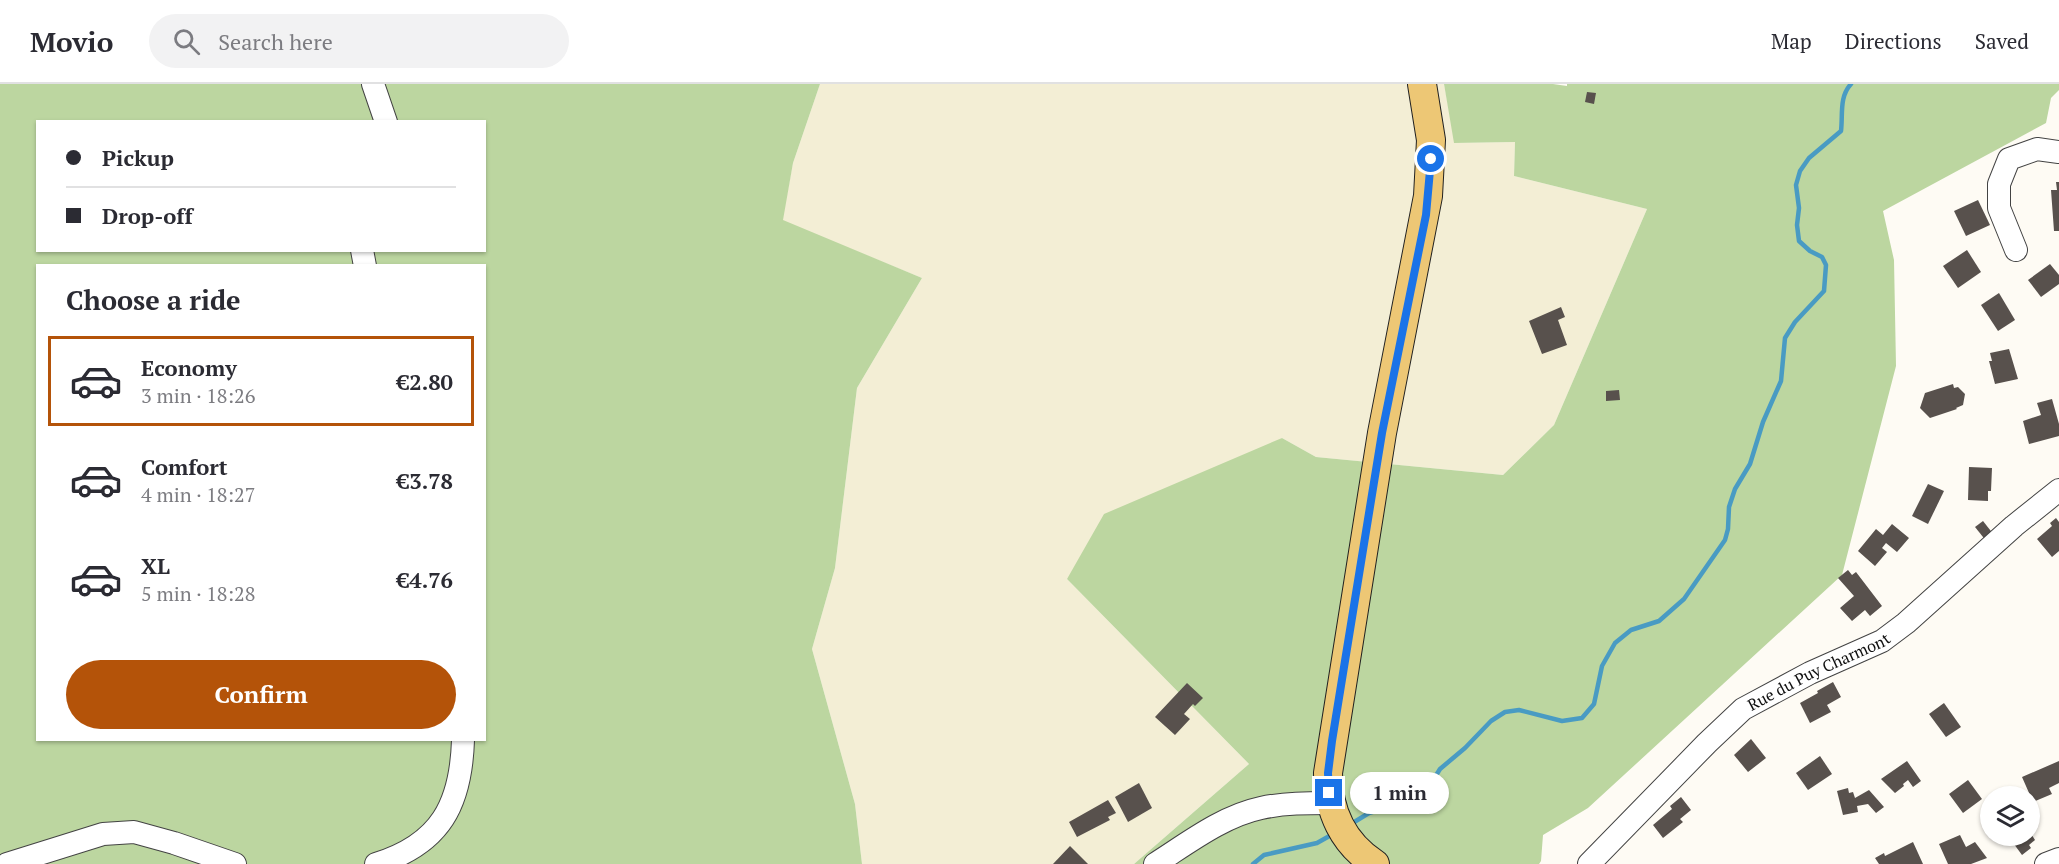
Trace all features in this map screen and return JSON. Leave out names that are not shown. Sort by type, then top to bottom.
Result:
[{"type":"main road","points":[[1375,864],[1359,852],[1339,825],[1331,803],[1328,783],[1329,763],[1376,464],[1428,196],[1431,140],[1422,84]]},
{"type":"street","points":[[373,84],[385,120]]},
{"type":"street","points":[[2016,250],[1999,208],[1999,184],[2009,159],[2037,149],[2059,152]]},
{"type":"street","name":"Rue du Puy Charmont","points":[[1588,864],[1743,709],[1810,673],[1882,641],[1906,623],[2014,526],[2059,490]]},
{"type":"street","points":[[376,864],[389,860],[425,840],[443,821],[457,794],[464,741]]},
{"type":"street","points":[[1155,864],[1228,819],[1260,808],[1296,803],[1331,803]]},
{"type":"street","points":[[7,864],[103,834],[134,832],[235,864]]},
{"type":"street","points":[[2046,864],[2059,859]]},
{"type":"shaded area","points":[[820,84],[1444,84],[1455,143],[1515,142],[1514,176],[1647,209],[1554,425],[1503,475],[1316,457],[1282,438],[1067,579],[1249,764],[1134,864],[862,864],[855,804],[812,649],[835,568],[857,388],[922,278],[782,221],[793,163]]},
{"type":"green space","points":[[0,84],[820,84],[793,163],[783,220],[922,278],[857,388],[835,568],[812,649],[855,804],[862,864],[0,864]]},
{"type":"green space","points":[[1444,84],[1567,86],[1567,84],[2059,84],[2059,90],[2051,98],[2046,123],[1883,211],[1894,260],[1896,366],[1842,575],[1588,808],[1543,835],[1539,864],[1134,864],[1249,764],[1067,579],[1104,514],[1282,438],[1316,457],[1503,475],[1554,425],[1647,209],[1514,176],[1515,142],[1454,143]]},
{"type":"building","points":[[1587,92],[1596,93],[1594,104],[1585,102]]},
{"type":"building","points":[[2056,182],[2059,182],[2059,231],[2054,231],[2051,190],[2057,190]]},
{"type":"building","points":[[1978,200],[1990,225],[1966,236],[1954,211]]},
{"type":"building","points":[[1967,250],[1981,272],[1958,288],[1943,266]]},
{"type":"building","points":[[2050,264],[2059,275],[2059,284],[2041,297],[2028,280]]},
{"type":"building","points":[[1999,293],[2015,320],[1998,331],[1981,305]]},
{"type":"building","points":[[1561,307],[1565,317],[1558,320],[1567,345],[1542,354],[1529,321]]},
{"type":"building","points":[[2009,349],[2018,379],[1995,384],[1989,361],[1992,361],[1990,353]]},
{"type":"building","points":[[1953,384],[1954,388],[1958,387],[1965,394],[1963,405],[1930,418],[1920,408],[1925,393]]},
{"type":"building","points":[[1619,390],[1620,400],[1606,401],[1606,391]]},
{"type":"building","points":[[2052,399],[2059,424],[2059,436],[2029,444],[2023,421],[2041,415],[2037,403]]},
{"type":"building","points":[[1969,467],[1992,468],[1988,501],[1968,500]]},
{"type":"building","points":[[1928,484],[1944,491],[1928,524],[1912,516]]},
{"type":"building","points":[[2056,518],[2059,522],[2059,551],[2052,557],[2037,539],[2052,526],[2050,523]]},
{"type":"building","points":[[1983,521],[1994,535],[1987,542],[1975,527]]},
{"type":"building","points":[[1892,524],[1909,538],[1897,552],[1886,543],[1882,548],[1887,552],[1875,566],[1858,551],[1876,529],[1883,535]]},
{"type":"building","points":[[1848,570],[1852,575],[1856,572],[1882,606],[1870,616],[1865,610],[1852,621],[1840,608],[1854,596],[1838,578]]},
{"type":"building","points":[[1833,682],[1841,697],[1827,705],[1831,712],[1810,723],[1800,703]]},
{"type":"building","points":[[1187,683],[1203,698],[1195,706],[1193,704],[1184,714],[1190,719],[1175,735],[1155,717]]},
{"type":"building","points":[[1944,703],[1961,727],[1946,737],[1929,714]]},
{"type":"building","points":[[1751,739],[1766,758],[1748,772],[1734,755]]},
{"type":"building","points":[[1820,756],[1832,774],[1808,790],[1796,773]]},
{"type":"building","points":[[1907,761],[1921,781],[1913,787],[1908,780],[1895,793],[1881,779]]},
{"type":"building","points":[[2059,761],[2059,783],[2049,788],[2052,794],[2040,799],[2040,786],[2026,786],[2022,777]]},
{"type":"building","points":[[1968,780],[1980,796],[1980,800],[1963,813],[1949,794]]},
{"type":"building","points":[[1139,783],[1152,808],[1128,822],[1115,797]]},
{"type":"building","points":[[1848,788],[1849,793],[1853,792],[1855,798],[1869,790],[1884,807],[1876,813],[1868,804],[1857,806],[1858,812],[1843,815],[1837,791]]},
{"type":"building","points":[[1681,797],[1691,810],[1680,819],[1683,822],[1663,838],[1653,825],[1672,809],[1670,806]]},
{"type":"building","points":[[1108,800],[1116,813],[1108,817],[1110,820],[1077,837],[1069,822]]},
{"type":"building","points":[[1960,835],[1966,847],[1975,842],[1987,858],[1971,864],[1948,864],[1939,844]]},
{"type":"building","points":[[1913,842],[1923,864],[1879,864],[1875,858],[1884,853],[1885,856]]},
{"type":"building","points":[[1070,846],[1088,864],[1053,864]]},
{"type":"building","points":[[2015,846],[2030,846],[2031,848],[2022,855]]},
{"type":"waterway","points":[[1351,824],[1369,813],[1413,799],[1430,785],[1440,769],[1465,748],[1491,721],[1505,712],[1519,710],[1562,721],[1582,718],[1594,704],[1602,666],[1615,643],[1631,630],[1659,621],[1684,599],[1725,540],[1729,507],[1735,489],[1750,464],[1763,422],[1781,381],[1785,338],[1795,322],[1824,291],[1826,265],[1822,257],[1810,251],[1799,241],[1796,185],[1800,171],[1809,158],[1841,131],[1843,100],[1851,84]]},
{"type":"waterway","points":[[1253,864],[1264,855],[1317,843],[1333,834]]},
{"type":"route","points":[[1329,793],[1328,773],[1332,741],[1389,391],[1426,215],[1431,159]]}]
